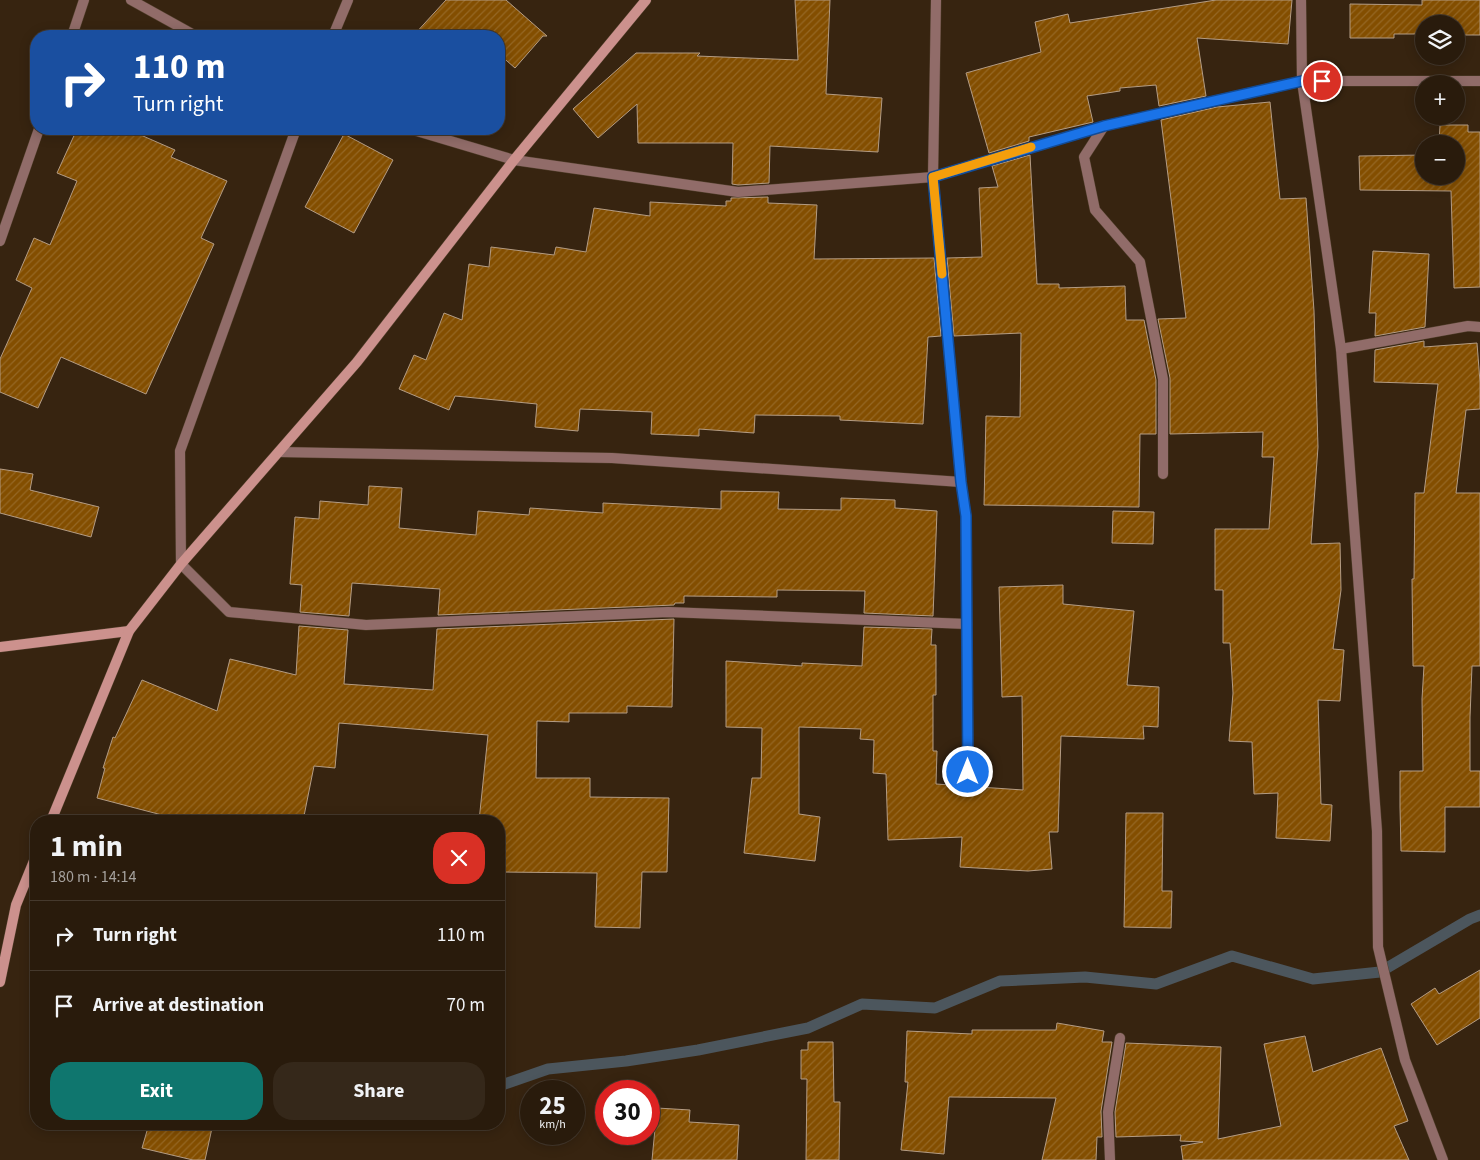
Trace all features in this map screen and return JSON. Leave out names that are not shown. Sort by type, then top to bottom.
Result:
[{"type":"street","points":[[74,30],[84,0]]},
{"type":"street","points":[[131,0],[185,30]]},
{"type":"street","points":[[336,30],[348,0]]},
{"type":"street","points":[[53,815],[129,631],[181,564],[357,362],[514,160],[646,0]]},
{"type":"street","points":[[936,0],[933,177],[961,482],[966,516],[968,772]]},
{"type":"street","points":[[1301,0],[1302,81],[1341,349],[1377,831],[1378,947],[1405,1060],[1443,1160]]},
{"type":"street","points":[[430,135],[514,160],[738,192],[933,177],[1104,126],[1302,81],[1480,82]]},
{"type":"street","points":[[1104,126],[1084,157],[1095,210],[1140,262],[1163,379],[1163,474]]},
{"type":"street","points":[[0,241],[37,135]]},
{"type":"street","points":[[294,135],[180,451],[181,564],[229,612],[366,625],[668,612],[967,624]]},
{"type":"street","points":[[1341,349],[1468,326],[1480,327]]},
{"type":"street","points":[[279,452],[612,458],[961,482]]},
{"type":"street","points":[[0,646],[129,631]]},
{"type":"street","points":[[0,982],[16,905],[30,871]]},
{"type":"street","points":[[1110,1160],[1108,1112],[1120,1038]]},
{"type":"building","points":[[446,0],[506,0],[547,36],[543,36],[515,68],[505,59],[505,30],[418,30]]},
{"type":"building","points":[[795,0],[830,0],[826,94],[882,98],[878,152],[770,146],[769,183],[738,185],[732,184],[733,143],[638,143],[637,104],[598,138],[573,109],[636,53],[700,53],[697,56],[798,60]]},
{"type":"building","points":[[1216,0],[1292,0],[1288,44],[1197,38],[1206,96],[1159,106],[1156,85],[1120,88],[1120,91],[1087,96],[1093,122],[1029,137],[1029,141],[989,153],[966,73],[1041,52],[1035,22],[1068,14],[1070,23]]},
{"type":"building","points":[[1422,0],[1480,0],[1480,35],[1465,35],[1465,15],[1415,15],[1415,34],[1394,34],[1394,38],[1350,38],[1350,4],[1422,5]]},
{"type":"building","points":[[1270,102],[1280,199],[1306,198],[1314,311],[1318,447],[1311,544],[1340,543],[1341,590],[1333,649],[1344,650],[1340,701],[1318,700],[1321,804],[1332,805],[1330,841],[1276,838],[1278,793],[1254,794],[1252,742],[1229,741],[1233,693],[1230,643],[1223,643],[1223,590],[1215,590],[1215,529],[1269,529],[1274,457],[1262,457],[1263,432],[1170,434],[1170,378],[1158,319],[1186,318],[1161,120],[1217,107]]},
{"type":"building","points":[[1440,125],[1468,125],[1468,132],[1480,132],[1480,287],[1454,288],[1451,191],[1360,190],[1359,156],[1415,155],[1415,185],[1465,185],[1465,135],[1439,135]]},
{"type":"building","points":[[74,135],[141,135],[175,150],[171,157],[227,181],[201,238],[214,244],[146,394],[61,357],[38,408],[0,392],[0,359],[32,288],[16,280],[34,238],[50,245],[77,181],[57,173]]},
{"type":"building","points":[[343,135],[393,160],[354,233],[305,207]]},
{"type":"building","points":[[1030,155],[1037,284],[1059,284],[1059,288],[1125,286],[1126,320],[1144,320],[1156,380],[1156,434],[1140,434],[1139,507],[984,505],[986,416],[1020,417],[1021,333],[954,336],[947,258],[982,257],[979,188],[998,187],[992,166]]},
{"type":"building","points":[[768,197],[768,203],[817,205],[814,259],[934,258],[941,336],[928,337],[923,424],[840,420],[840,416],[755,415],[754,433],[699,429],[699,436],[651,434],[652,412],[580,409],[578,431],[535,427],[537,404],[455,396],[449,410],[399,389],[414,355],[426,360],[444,313],[462,320],[469,264],[489,267],[491,247],[554,255],[556,247],[586,252],[594,208],[650,216],[650,202],[726,206],[726,201],[731,201],[731,198]]},
{"type":"building","points":[[1373,251],[1429,254],[1425,327],[1375,336],[1376,313],[1369,313]]},
{"type":"building","points":[[1424,341],[1424,347],[1477,343],[1480,382],[1480,409],[1466,410],[1456,493],[1480,493],[1480,666],[1472,666],[1470,771],[1480,771],[1480,807],[1445,807],[1445,852],[1401,851],[1400,807],[1400,771],[1423,771],[1422,699],[1424,666],[1413,666],[1412,579],[1414,579],[1415,493],[1424,493],[1438,384],[1374,382],[1375,350]]},
{"type":"building","points":[[0,469],[33,474],[30,490],[99,507],[91,537],[0,513]]},
{"type":"building","points":[[369,486],[402,488],[399,528],[476,535],[478,511],[529,515],[530,508],[603,513],[603,503],[721,509],[721,491],[779,492],[778,509],[841,510],[841,498],[895,500],[895,508],[937,511],[933,616],[864,613],[865,591],[777,590],[777,597],[684,596],[684,603],[675,603],[674,605],[438,615],[440,589],[352,583],[349,616],[300,612],[302,585],[290,584],[295,517],[319,519],[320,501],[368,505]]},
{"type":"building","points":[[1113,511],[1154,512],[1153,544],[1112,543]]},
{"type":"building","points":[[1063,585],[1063,604],[1134,611],[1127,685],[1159,687],[1158,727],[1143,726],[1144,739],[1061,736],[1058,832],[1049,832],[1052,869],[1028,871],[960,867],[962,837],[888,840],[886,774],[873,773],[874,740],[860,739],[861,729],[799,727],[799,814],[820,817],[815,861],[744,853],[752,778],[761,778],[762,728],[726,727],[726,661],[802,666],[802,663],[862,666],[864,627],[932,629],[931,645],[936,645],[936,695],[933,695],[933,751],[937,751],[936,784],[1023,790],[1022,696],[1002,697],[999,587]]},
{"type":"building","points":[[674,619],[672,707],[627,706],[627,713],[569,713],[569,722],[537,721],[536,778],[590,778],[590,797],[669,798],[667,872],[642,872],[640,928],[595,927],[597,873],[505,872],[505,815],[480,815],[488,735],[339,723],[335,768],[314,766],[304,815],[162,815],[97,798],[105,768],[103,768],[113,737],[115,738],[142,680],[217,711],[230,659],[296,675],[299,626],[348,630],[344,684],[433,690],[437,629]]},
{"type":"building","points":[[1126,813],[1163,813],[1162,891],[1172,891],[1171,928],[1124,927]]},
{"type":"building","points":[[1480,970],[1480,1018],[1437,1045],[1411,1004],[1435,988],[1439,994]]},
{"type":"building","points":[[1057,1023],[1104,1031],[1102,1042],[1112,1042],[1101,1111],[1102,1137],[1097,1137],[1096,1160],[1042,1160],[1056,1098],[949,1097],[944,1154],[901,1150],[908,1082],[905,1082],[907,1031],[972,1034],[972,1030],[1056,1030]]},
{"type":"building","points":[[1305,1036],[1313,1072],[1381,1048],[1408,1121],[1394,1126],[1409,1160],[1183,1160],[1181,1146],[1203,1142],[1180,1141],[1181,1135],[1116,1137],[1115,1112],[1126,1043],[1221,1047],[1218,1139],[1281,1126],[1264,1044]]},
{"type":"building","points":[[808,1042],[833,1042],[834,1102],[840,1102],[839,1160],[806,1160],[807,1079],[801,1079],[801,1050],[808,1050]]},
{"type":"building","points":[[660,1108],[690,1110],[689,1122],[739,1125],[737,1160],[652,1160],[653,1145],[660,1145]]},
{"type":"building","points":[[147,1130],[212,1130],[205,1160],[193,1160],[142,1148]]},
{"type":"waterway","points":[[505,1084],[548,1069],[626,1061],[698,1050],[808,1028],[862,1004],[935,1008],[1000,981],[1085,977],[1156,984],[1232,956],[1313,979],[1380,972],[1480,915]]},
{"type":"slow traffic","points":[[942,274],[933,177],[1031,147]]},
{"type":"route","points":[[968,772],[966,516],[961,482],[933,177],[1104,126],[1302,81],[1322,81]]}]
